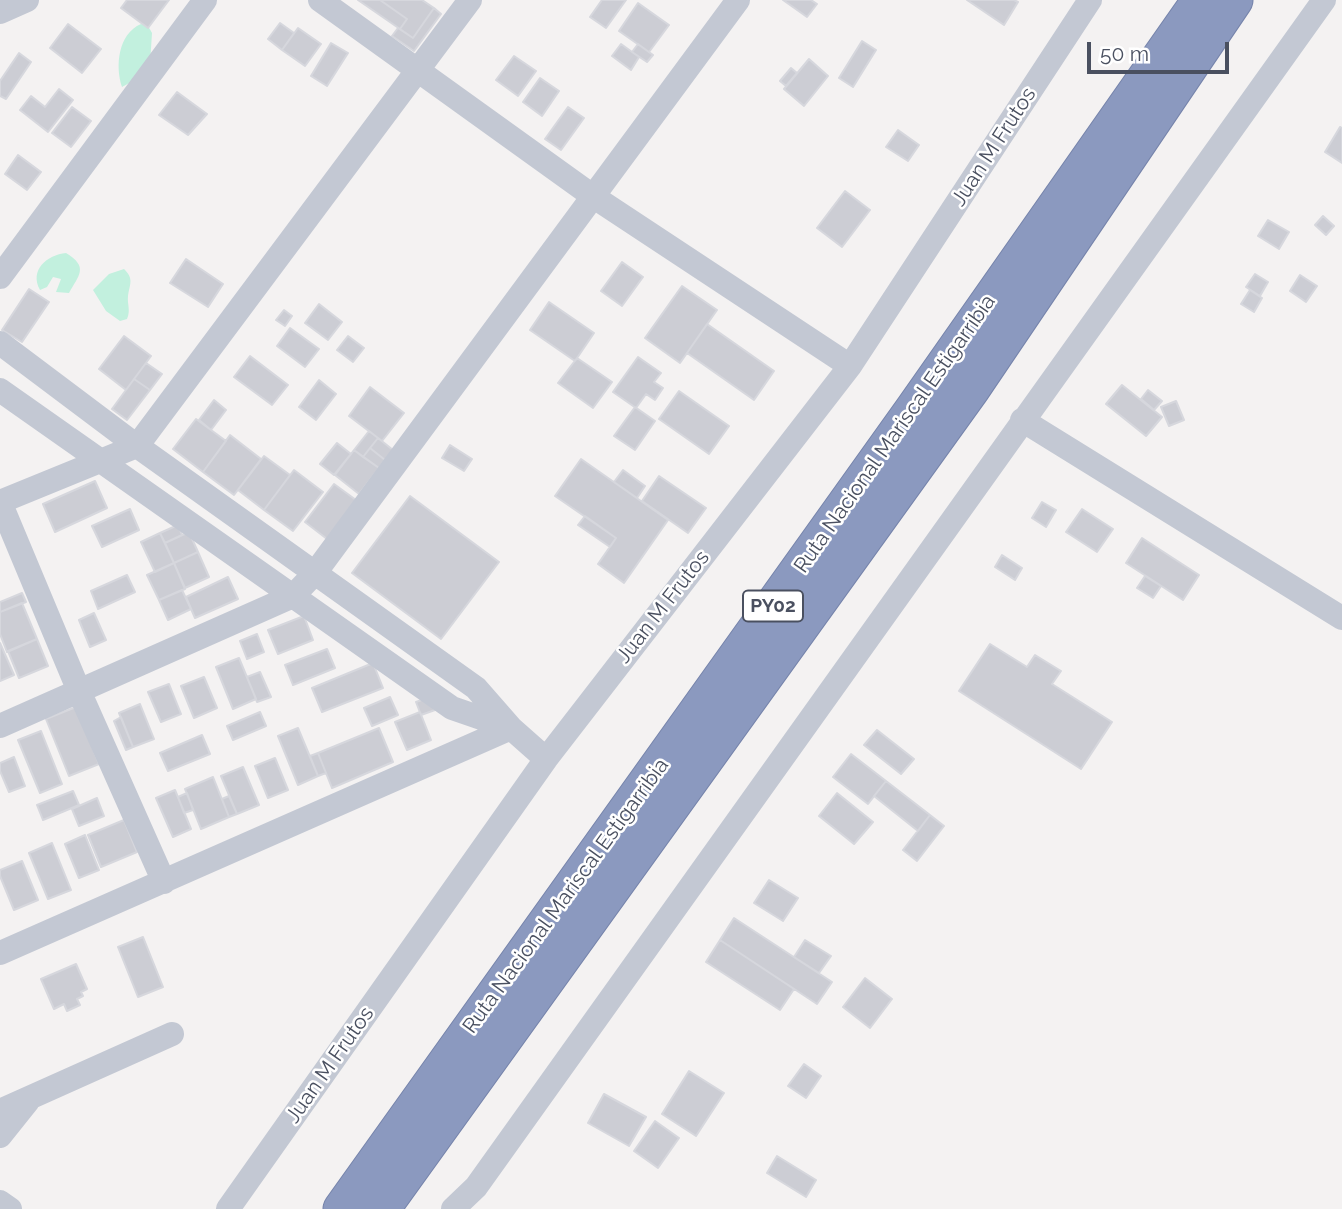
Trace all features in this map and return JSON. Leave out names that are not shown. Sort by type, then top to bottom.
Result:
[{"type":"highway","name":"Ruta Nacional Mariscal Estigarribia","points":[[342,1209],[914,409],[1201,0]]},
{"type":"highway","name":"Ruta Nacional Mariscal Estigarribia","points":[[381,1209],[971,389],[1234,0]]},
{"type":"street","points":[[0,12],[27,0]]},
{"type":"street","points":[[0,277],[205,0]]},
{"type":"street","points":[[320,0],[594,197],[850,366]]},
{"type":"street","points":[[164,882],[79,691],[0,502],[138,446],[470,0]]},
{"type":"street","points":[[0,726],[293,596],[316,573],[738,0]]},
{"type":"street","name":"Juan M Frutos","points":[[228,1209],[546,759],[850,366],[1090,0]]},
{"type":"street","points":[[453,1209],[476,1187],[1324,0]]},
{"type":"street","points":[[0,342],[138,446],[476,688],[511,728],[546,759]]},
{"type":"street","points":[[0,390],[452,708],[511,728]]},
{"type":"street","points":[[1022,420],[1342,618]]},
{"type":"street","points":[[0,953],[511,728]]},
{"type":"street","points":[[0,1111],[172,1034]]},
{"type":"street","points":[[0,1136],[32,1097]]},
{"type":"street","points":[[0,1202],[10,1209]]},
{"type":"green space","points":[[141,24],[148,26],[152,33],[150,64],[133,81],[122,87],[120,51],[127,35]]},
{"type":"green space","points":[[66,253],[80,267],[79,276],[69,293],[56,292],[61,279],[53,277],[47,287],[40,290],[37,283],[38,270],[47,260]]},
{"type":"green space","points":[[124,269],[130,281],[129,313],[127,319],[120,321],[106,311],[93,290],[109,274]]},
{"type":"building","points":[[127,0],[169,0],[148,28],[121,8]]},
{"type":"building","points":[[358,0],[380,0],[407,19],[400,29]]},
{"type":"building","points":[[380,0],[422,0],[434,8],[413,38],[400,29],[407,19]]},
{"type":"building","points":[[602,0],[626,0],[606,28],[590,17]]},
{"type":"building","points":[[783,0],[811,0],[817,4],[807,17]]},
{"type":"building","points":[[967,0],[1014,0],[1018,2],[1004,25]]},
{"type":"building","points":[[638,3],[669,25],[649,52],[619,31]]},
{"type":"building","points":[[434,8],[441,14],[414,51],[392,36],[398,28],[413,38]]},
{"type":"building","points":[[280,23],[294,33],[282,50],[268,39]]},
{"type":"building","points":[[68,24],[101,49],[82,73],[50,48]]},
{"type":"building","points":[[298,28],[321,44],[305,66],[282,50]]},
{"type":"building","points":[[862,41],[876,50],[853,87],[839,78]]},
{"type":"building","points":[[331,43],[348,53],[327,86],[311,76]]},
{"type":"building","points":[[621,44],[639,57],[631,70],[612,56]]},
{"type":"building","points":[[638,44],[653,55],[647,62],[632,52]]},
{"type":"building","points":[[19,53],[31,62],[6,99],[0,96],[0,81]]},
{"type":"building","points":[[514,56],[536,71],[518,96],[496,80]]},
{"type":"building","points":[[809,59],[828,76],[804,106],[784,89]]},
{"type":"building","points":[[791,68],[797,73],[786,86],[780,81]]},
{"type":"building","points":[[540,78],[559,91],[542,116],[523,102]]},
{"type":"building","points":[[59,89],[73,100],[48,132],[20,110],[31,96],[45,107]]},
{"type":"building","points":[[177,92],[207,114],[188,135],[159,115]]},
{"type":"building","points":[[72,107],[91,121],[71,147],[52,133]]},
{"type":"building","points":[[568,107],[584,118],[561,150],[545,139]]},
{"type":"building","points":[[1340,127],[1342,128],[1342,163],[1325,152]]},
{"type":"building","points":[[898,130],[919,145],[908,161],[886,147]]},
{"type":"building","points":[[18,155],[41,172],[27,190],[5,174]]},
{"type":"building","points":[[845,191],[870,210],[842,247],[817,228]]},
{"type":"building","points":[[1323,216],[1334,226],[1326,235],[1315,225]]},
{"type":"building","points":[[1268,220],[1289,232],[1279,249],[1258,236]]},
{"type":"building","points":[[186,259],[223,284],[208,307],[170,283]]},
{"type":"building","points":[[622,262],[643,277],[622,306],[601,291]]},
{"type":"building","points":[[1255,274],[1268,282],[1260,296],[1246,287]]},
{"type":"building","points":[[1300,275],[1317,286],[1306,302],[1290,291]]},
{"type":"building","points":[[682,286],[717,310],[680,363],[645,338]]},
{"type":"building","points":[[29,289],[49,302],[22,342],[2,330]]},
{"type":"building","points":[[1250,290],[1262,298],[1254,312],[1241,304]]},
{"type":"building","points":[[549,302],[594,333],[575,361],[530,330]]},
{"type":"building","points":[[319,304],[342,322],[328,340],[305,323]]},
{"type":"building","points":[[284,310],[292,316],[285,326],[276,320]]},
{"type":"building","points":[[707,324],[774,371],[754,400],[687,353]]},
{"type":"building","points":[[290,328],[319,349],[305,367],[277,346]]},
{"type":"building","points":[[124,336],[151,356],[126,390],[99,369]]},
{"type":"building","points":[[348,336],[364,348],[353,362],[337,350]]},
{"type":"building","points":[[250,356],[288,385],[272,405],[234,377]]},
{"type":"building","points":[[638,357],[661,373],[654,382],[663,388],[655,400],[646,394],[636,408],[613,392]]},
{"type":"building","points":[[577,358],[612,382],[593,408],[558,383]]},
{"type":"building","points":[[146,363],[162,374],[150,390],[134,379]]},
{"type":"building","points":[[134,379],[150,390],[127,420],[112,409]]},
{"type":"building","points":[[319,380],[336,394],[316,420],[299,407]]},
{"type":"building","points":[[1122,385],[1162,417],[1146,436],[1106,404]]},
{"type":"building","points":[[370,387],[404,413],[382,441],[349,416]]},
{"type":"building","points":[[1148,390],[1162,401],[1154,410],[1141,399]]},
{"type":"building","points":[[679,391],[729,426],[709,454],[659,419]]},
{"type":"building","points":[[214,400],[226,410],[211,430],[199,420]]},
{"type":"building","points":[[1176,401],[1184,420],[1169,426],[1161,407]]},
{"type":"building","points":[[635,407],[655,421],[635,450],[614,436]]},
{"type":"building","points":[[196,419],[226,441],[203,472],[173,449]]},
{"type":"building","points":[[369,431],[378,438],[363,457],[354,450]]},
{"type":"building","points":[[230,435],[261,459],[234,495],[203,472]]},
{"type":"building","points":[[378,438],[393,450],[385,460],[370,448]]},
{"type":"building","points":[[337,443],[351,454],[334,475],[320,464]]},
{"type":"building","points":[[450,445],[472,459],[464,471],[442,458]]},
{"type":"building","points":[[370,448],[385,460],[379,468],[363,457]]},
{"type":"building","points":[[354,450],[379,468],[359,494],[335,475]]},
{"type":"building","points":[[264,456],[290,475],[264,510],[238,490]]},
{"type":"building","points":[[581,459],[668,520],[624,583],[598,564],[616,538],[555,496]]},
{"type":"building","points":[[294,470],[323,492],[293,531],[264,510]]},
{"type":"building","points":[[623,470],[645,486],[637,498],[614,482]]},
{"type":"building","points":[[659,476],[706,508],[688,533],[642,501]]},
{"type":"building","points":[[95,481],[107,508],[55,532],[43,504]]},
{"type":"building","points":[[334,484],[356,500],[327,539],[305,522]]},
{"type":"building","points":[[410,496],[499,562],[441,639],[352,573]]},
{"type":"building","points":[[1042,502],[1056,510],[1046,527],[1032,518]]},
{"type":"building","points":[[130,509],[139,530],[102,547],[92,526]]},
{"type":"building","points":[[1082,509],[1113,529],[1097,552],[1066,532]]},
{"type":"building","points":[[585,516],[616,538],[610,547],[578,525]]},
{"type":"building","points":[[178,525],[182,535],[165,543],[160,533]]},
{"type":"building","points":[[189,532],[198,552],[174,563],[165,543]]},
{"type":"building","points":[[160,533],[174,563],[155,572],[141,542]]},
{"type":"building","points":[[1142,538],[1199,575],[1183,600],[1126,563]]},
{"type":"building","points":[[198,552],[209,577],[185,588],[174,563]]},
{"type":"building","points":[[1002,555],[1022,568],[1015,580],[995,567]]},
{"type":"building","points":[[174,563],[185,589],[159,600],[147,575]]},
{"type":"building","points":[[127,575],[135,592],[98,609],[91,591]]},
{"type":"building","points":[[1145,576],[1161,586],[1153,598],[1137,588]]},
{"type":"building","points":[[228,577],[238,599],[195,618],[186,597]]},
{"type":"building","points":[[182,590],[191,609],[168,620],[159,600]]},
{"type":"building","points":[[22,593],[26,602],[0,612],[0,602]]},
{"type":"building","points":[[22,603],[37,639],[7,652],[0,634],[0,612]]},
{"type":"building","points":[[94,613],[106,640],[90,647],[79,620]]},
{"type":"building","points":[[304,616],[313,640],[278,654],[268,630]]},
{"type":"building","points":[[257,634],[264,652],[247,659],[240,641]]},
{"type":"building","points":[[37,639],[48,666],[19,678],[8,651]]},
{"type":"building","points":[[0,643],[14,675],[0,681]]},
{"type":"building","points":[[990,644],[1027,667],[1035,655],[1061,671],[1052,684],[1112,722],[1081,769],[959,691]]},
{"type":"building","points":[[327,649],[335,668],[293,685],[285,665]]},
{"type":"building","points":[[239,658],[256,699],[233,709],[216,667]]},
{"type":"building","points":[[373,663],[383,688],[322,712],[312,688]]},
{"type":"building","points":[[260,672],[271,697],[257,702],[247,677]]},
{"type":"building","points":[[204,677],[217,708],[194,718],[181,686]]},
{"type":"building","points":[[169,684],[181,714],[161,722],[148,692]]},
{"type":"building","points":[[390,697],[398,715],[372,726],[364,708]]},
{"type":"building","points":[[430,697],[435,710],[421,715],[416,702]]},
{"type":"building","points":[[140,704],[154,739],[133,747],[119,713]]},
{"type":"building","points":[[76,707],[99,764],[69,776],[46,719]]},
{"type":"building","points":[[260,712],[266,726],[233,740],[227,726]]},
{"type":"building","points":[[420,712],[431,740],[407,750],[395,722]]},
{"type":"building","points":[[121,717],[133,747],[126,750],[114,721]]},
{"type":"building","points":[[298,728],[318,776],[298,785],[278,736]]},
{"type":"building","points":[[379,728],[393,762],[332,788],[318,753]]},
{"type":"building","points":[[877,730],[914,759],[901,774],[864,745]]},
{"type":"building","points":[[41,731],[62,784],[40,793],[18,740]]},
{"type":"building","points":[[202,735],[210,754],[168,771],[160,753]]},
{"type":"building","points":[[318,753],[326,773],[318,776],[310,756]]},
{"type":"building","points":[[851,754],[886,781],[868,804],[833,777]]},
{"type":"building","points":[[14,757],[25,786],[9,792],[0,771],[0,763]]},
{"type":"building","points":[[275,758],[288,790],[268,798],[255,766]]},
{"type":"building","points":[[243,767],[259,805],[237,814],[221,776]]},
{"type":"building","points":[[213,777],[229,817],[201,829],[185,789]]},
{"type":"building","points":[[886,781],[930,815],[918,831],[874,796]]},
{"type":"building","points":[[175,790],[191,829],[173,837],[156,798]]},
{"type":"building","points":[[73,791],[79,805],[43,820],[37,805]]},
{"type":"building","points":[[187,793],[193,810],[184,813],[178,797]]},
{"type":"building","points":[[837,793],[873,822],[854,844],[819,816]]},
{"type":"building","points":[[229,796],[237,814],[229,817],[222,799]]},
{"type":"building","points":[[97,798],[104,816],[79,826],[72,809]]},
{"type":"building","points":[[930,815],[944,826],[917,861],[903,850]]},
{"type":"building","points":[[124,820],[137,852],[101,867],[88,835]]},
{"type":"building","points":[[85,835],[99,870],[79,878],[65,844]]},
{"type":"building","points":[[52,843],[71,890],[48,899],[29,853]]},
{"type":"building","points":[[22,861],[38,900],[14,910],[0,870]]},
{"type":"building","points":[[769,880],[798,898],[783,921],[754,903]]},
{"type":"building","points":[[734,918],[832,982],[817,1004],[720,940]]},
{"type":"building","points":[[143,937],[163,987],[138,997],[118,947]]},
{"type":"building","points":[[720,940],[794,989],[780,1010],[706,962]]},
{"type":"building","points":[[805,940],[831,956],[819,973],[794,957]]},
{"type":"building","points":[[76,964],[87,989],[81,992],[83,996],[77,999],[80,1005],[67,1011],[64,1004],[54,1009],[41,979]]},
{"type":"building","points":[[865,978],[892,999],[870,1028],[843,1007]]},
{"type":"building","points":[[804,1064],[821,1076],[806,1098],[788,1086]]},
{"type":"building","points":[[689,1071],[724,1093],[696,1136],[662,1114]]},
{"type":"building","points":[[604,1094],[646,1117],[629,1146],[588,1123]]},
{"type":"building","points":[[655,1121],[679,1138],[658,1168],[634,1151]]},
{"type":"building","points":[[777,1156],[816,1180],[806,1197],[767,1173]]}]
